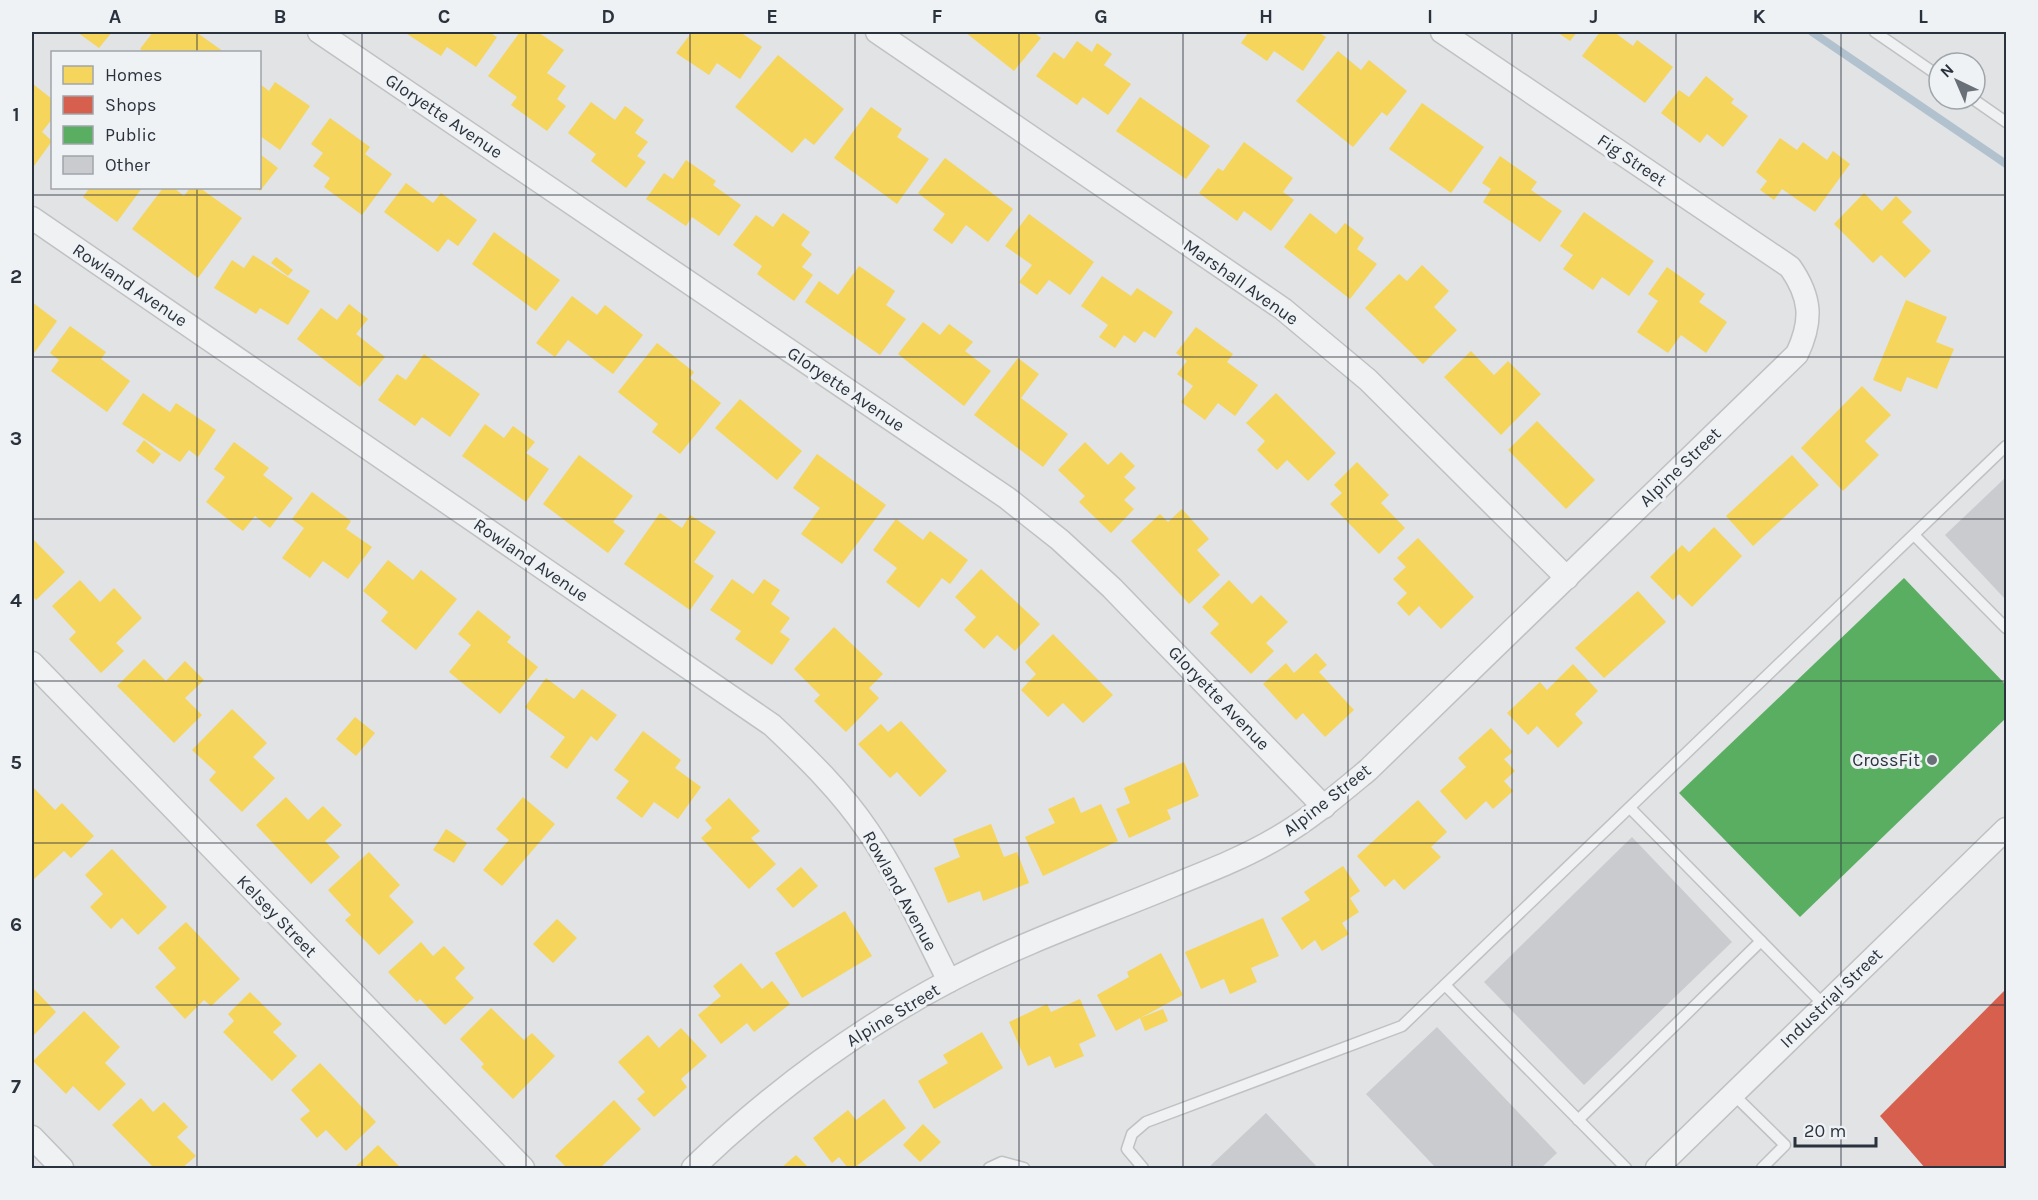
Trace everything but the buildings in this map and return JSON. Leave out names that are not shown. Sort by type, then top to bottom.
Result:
[{"type":"street","name":"Gloryette Avenue","points":[[319,32],[1007,498],[1060,540],[1112,588],[1324,807]]},
{"type":"street","name":"Marshall Avenue","points":[[877,32],[1283,309],[1368,380],[1567,578]]},
{"type":"street","name":"Fig Street","points":[[1442,32],[1790,267],[1802,284],[1807,302]]},
{"type":"street","name":"Rowland Avenue","points":[[32,218],[772,725],[827,778],[868,830],[896,877],[949,981]]},
{"type":"street","name":"Alpine Street","points":[[693,1168],[785,1086],[863,1030],[949,981],[1010,952],[1234,861],[1278,838],[1324,807],[1368,770],[1797,354],[1806,335],[1807,302]]},
{"type":"street","name":"Kelsey Street","points":[[32,663],[523,1168]]},
{"type":"street","name":"Industrial Street","points":[[1656,1168],[2007,829]]},
{"type":"street","points":[[32,1137],[62,1168]]},
{"type":"lane","points":[[1875,32],[1927,68]]},
{"type":"lane","points":[[1987,108],[2007,122]]},
{"type":"lane","points":[[1143,1168],[1127,1149],[1132,1134],[1146,1122],[1402,1026],[2007,446]]},
{"type":"lane","points":[[1914,535],[2007,628]]},
{"type":"lane","points":[[1630,808],[1824,1005]]},
{"type":"lane","points":[[1578,1120],[1761,941]]},
{"type":"lane","points":[[1445,985],[1626,1168]]},
{"type":"lane","points":[[1733,1094],[1785,1145],[1762,1168]]},
{"type":"lane","points":[[989,1168],[1002,1162],[1024,1168]]},
{"type":"waterway","points":[[1812,32],[2006,164]]},
{"type":"place","name":"CrossFit","points":[[1932,760]]}]
